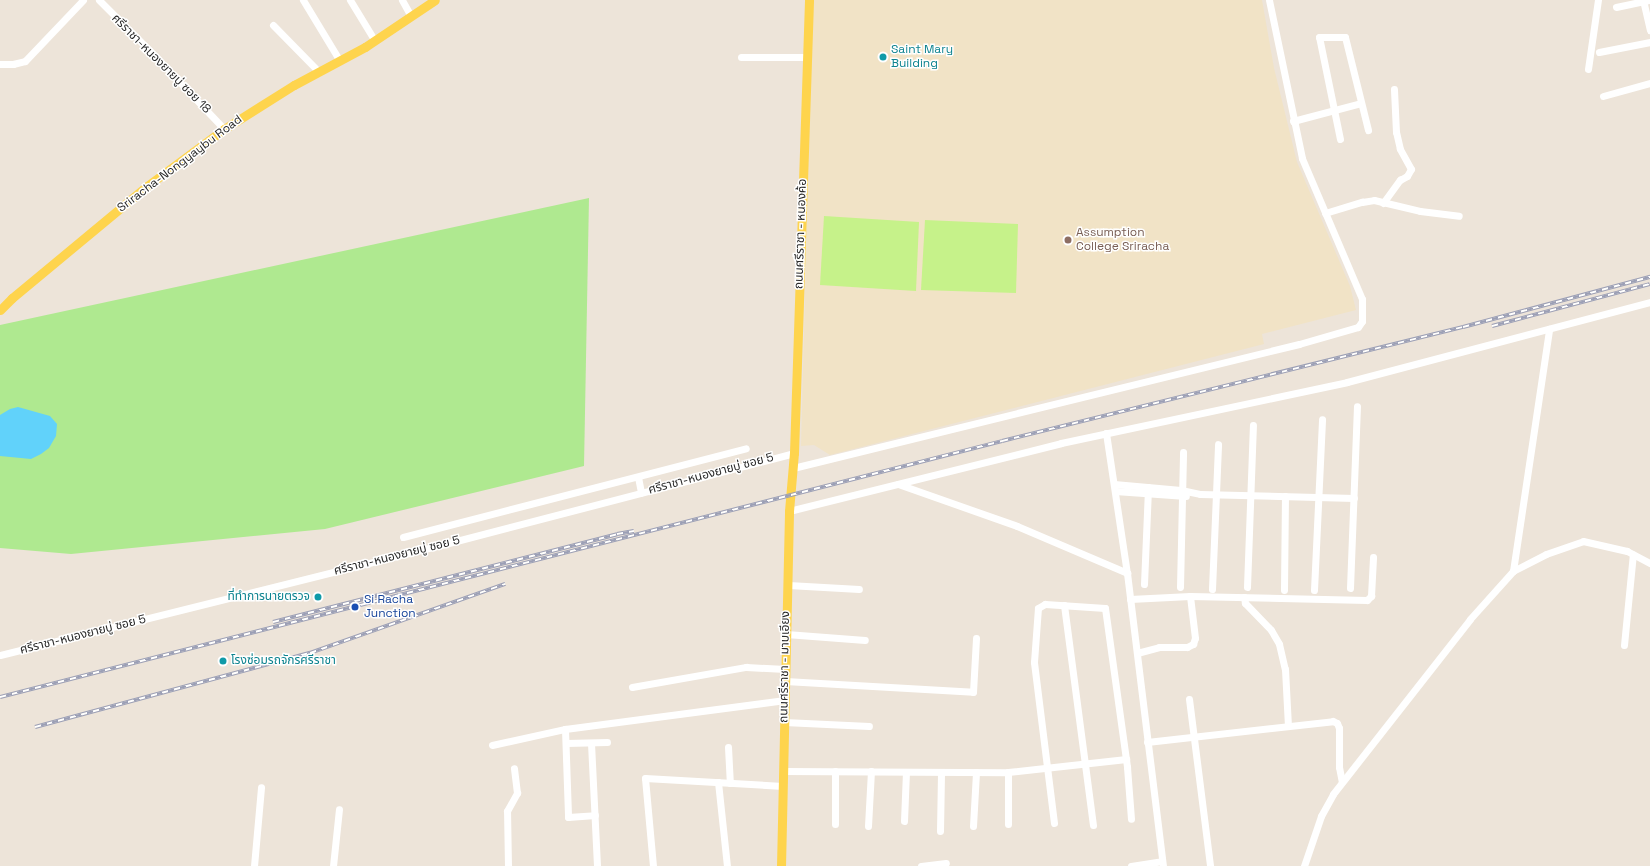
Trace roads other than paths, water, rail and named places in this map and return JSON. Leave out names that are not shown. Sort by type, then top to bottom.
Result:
[{"type":"main road","name":"Sriracha-Nongyaybu Road","points":[[0,310],[12,298],[147,186],[224,129],[375,40],[435,0]]},
{"type":"main road","name":"ถนนศรีราชา - หนองค้อ","points":[[793,468],[809,0]]},
{"type":"main road","name":"ถนนศรีราชา - มาบเอียง","points":[[781,866],[789,511],[793,468]]},
{"type":"street","points":[[0,64],[13,64],[25,61],[83,0]]},
{"type":"street","name":"ศรีราชา-หนองยายบู่ ซอย 18","points":[[99,0],[156,57],[224,129]]},
{"type":"street","points":[[303,0],[340,61]]},
{"type":"street","points":[[350,0],[375,40]]},
{"type":"street","points":[[402,0],[411,16]]},
{"type":"street","points":[[793,468],[1268,352],[1358,327],[1362,321],[1362,299],[1302,158],[1293,121],[1269,0]]},
{"type":"street","points":[[1588,69],[1598,0]]},
{"type":"street","points":[[1616,7],[1645,0],[1650,30]]},
{"type":"street","points":[[273,25],[319,72]]},
{"type":"street","points":[[1340,139],[1320,37],[1346,37],[1368,130]]},
{"type":"street","points":[[1599,52],[1650,42]]},
{"type":"street","points":[[740,57],[806,57]]},
{"type":"street","points":[[1603,96],[1650,83]]},
{"type":"street","points":[[1383,203],[1400,180],[1407,176],[1411,169],[1400,149],[1396,132],[1394,89]]},
{"type":"street","points":[[1293,121],[1361,104]]},
{"type":"street","points":[[1326,213],[1362,202],[1374,200],[1420,211],[1459,216]]},
{"type":"street","points":[[789,511],[1106,433],[1348,382],[1650,302]]},
{"type":"street","points":[[1513,571],[1549,329]]},
{"type":"street","points":[[1350,588],[1357,406]]},
{"type":"street","points":[[1314,590],[1322,419]]},
{"type":"street","points":[[1247,587],[1253,425]]},
{"type":"street","points":[[1106,433],[1127,573],[1162,863],[1131,866]]},
{"type":"street","points":[[1212,589],[1218,444]]},
{"type":"street","points":[[403,538],[746,448]]},
{"type":"street","points":[[1180,587],[1183,452]]},
{"type":"street","name":"ศรีราชา-หนองยายบู่ ซอย 5","points":[[0,656],[426,549],[794,453]]},
{"type":"street","points":[[638,477],[641,493]]},
{"type":"street","points":[[898,484],[1017,526],[1127,573]]},
{"type":"street","points":[[1114,488],[1181,494],[1354,498]]},
{"type":"street","points":[[1144,584],[1148,491]]},
{"type":"street","points":[[1284,590],[1285,496]]},
{"type":"street","points":[[1304,866],[1321,816],[1333,794],[1470,619],[1513,571],[1546,554],[1583,542],[1627,551],[1650,564]]},
{"type":"street","points":[[1624,645],[1633,554]]},
{"type":"street","points":[[1130,599],[1190,596],[1367,600],[1371,596],[1373,557]]},
{"type":"street","points":[[788,585],[859,589]]},
{"type":"street","points":[[1137,653],[1159,648],[1193,644],[1195,638],[1190,596]]},
{"type":"street","points":[[1244,597],[1245,603],[1271,630],[1279,644],[1285,669],[1288,726]]},
{"type":"street","points":[[1054,823],[1034,662],[1038,608],[1045,604],[1105,608],[1126,759],[1131,819]]},
{"type":"street","points":[[1064,605],[1093,825]]},
{"type":"street","points":[[786,634],[865,640]]},
{"type":"street","points":[[785,681],[973,692],[976,638]]},
{"type":"street","points":[[632,687],[746,667],[785,669]]},
{"type":"street","points":[[1189,699],[1210,866]]},
{"type":"street","points":[[492,745],[565,729],[785,700]]},
{"type":"street","points":[[1148,742],[1333,721],[1337,724],[1340,752],[1339,767],[1342,782]]},
{"type":"street","points":[[784,722],[869,726]]},
{"type":"street","points":[[565,729],[568,817],[594,815]]},
{"type":"street","points":[[566,743],[607,742]]},
{"type":"street","points":[[591,743],[597,866]]},
{"type":"street","points":[[728,746],[730,783]]},
{"type":"street","points":[[783,771],[1008,772],[1126,759]]},
{"type":"street","points":[[508,866],[508,810],[517,793],[514,768]]},
{"type":"street","points":[[834,771],[835,824]]},
{"type":"street","points":[[868,826],[872,772]]},
{"type":"street","points":[[904,821],[906,772]]},
{"type":"street","points":[[940,830],[941,772]]},
{"type":"street","points":[[974,826],[976,772]]},
{"type":"street","points":[[1008,772],[1008,824]]},
{"type":"street","points":[[653,866],[645,778],[783,786]]},
{"type":"street","points":[[718,782],[727,866]]},
{"type":"street","points":[[254,866],[261,786]]},
{"type":"street","points":[[334,866],[339,810]]},
{"type":"street","points":[[921,866],[946,863]]},
{"type":"water","points":[[18,407],[50,416],[57,424],[56,436],[49,448],[31,459],[0,456],[0,415],[10,409]]},
{"type":"railway","points":[[0,697],[1002,441],[1463,327],[1650,277]]},
{"type":"railway","points":[[1492,326],[1650,284]]},
{"type":"railway","points":[[273,622],[617,534],[634,531]]},
{"type":"railway","points":[[35,727],[310,653],[505,584]]},
{"type":"place","name":"Saint Mary Building","points":[[883,57]]},
{"type":"place","name":"Assumption College Sriracha","points":[[1068,240]]},
{"type":"place","name":"ที่ทำการนายตรวจ","points":[[318,597]]},
{"type":"place","name":"Si Racha Junction","points":[[355,607]]},
{"type":"place","name":"โรงซ่อมรถจักรศรีราชา","points":[[223,661]]}]
